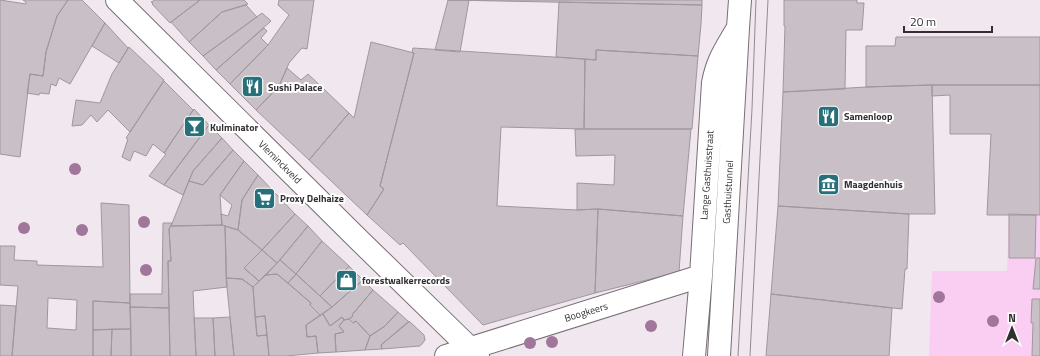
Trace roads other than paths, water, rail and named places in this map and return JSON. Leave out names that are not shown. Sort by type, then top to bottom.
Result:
[{"type":"street","name":"Vleminckveld","points":[[117,0],[474,352]]},
{"type":"street","name":"Lange Gasthuisstraat","points":[[694,356],[701,276],[713,83],[716,69],[722,55],[738,28],[740,0]]},
{"type":"street","name":"Gasthuistunnel","points":[[719,356],[738,28]]},
{"type":"street","name":"Boogkeers","points":[[446,356],[474,352],[701,276]]},
{"type":"tram line","points":[[738,356],[752,109],[756,0]]},
{"type":"tram line","points":[[750,356],[768,0]]},
{"type":"place","name":"Sushi Palace","points":[[253,87]]},
{"type":"place","name":"Samenloop","points":[[829,116]]},
{"type":"place","name":"Kulminator","points":[[195,127]]},
{"type":"place","name":"Maagdenhuis","points":[[828,184]]},
{"type":"place","name":"Proxy Delhaize","points":[[265,198]]},
{"type":"place","name":"forestwalkerrecords","points":[[347,280]]}]
